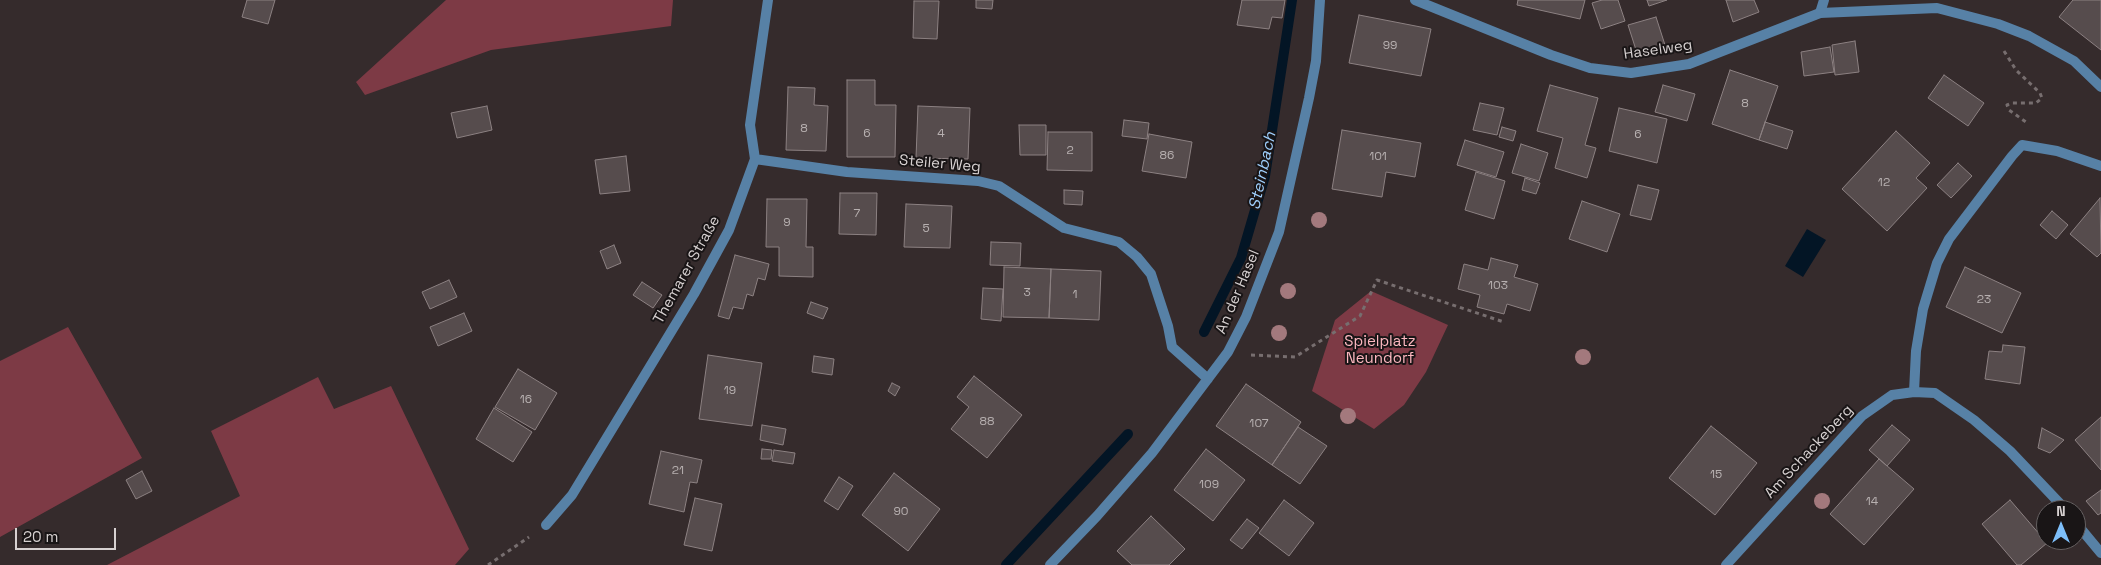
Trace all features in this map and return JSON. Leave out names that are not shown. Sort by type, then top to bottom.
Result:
[{"type":"street","name":"Themarer Straße","points":[[546,525],[572,495],[694,294],[729,230],[755,159],[750,125],[768,0]]},
{"type":"street","name":"An der Hasel","points":[[1050,565],[1098,516],[1152,453],[1228,352],[1246,317],[1279,232],[1312,80],[1320,0]]},
{"type":"street","name":"Haselweg","points":[[1415,0],[1566,60],[1590,68],[1631,72],[1689,64],[1820,13],[1937,8],[1998,24],[2029,36],[2074,61],[2101,87]]},
{"type":"street","points":[[1820,13],[1824,0]]},
{"type":"street","points":[[1914,392],[1916,351],[1924,309],[1937,264],[1949,239],[2022,145],[2057,151],[2101,166]]},
{"type":"street","name":"Steiler Weg","points":[[755,159],[847,172],[978,181],[999,186],[1064,228],[1119,242],[1137,257],[1151,274],[1168,326],[1172,348],[1208,379]]},
{"type":"street","name":"Am Schackeberg","points":[[1726,565],[1862,416],[1892,395],[1914,392],[1935,393],[1974,420],[2010,451],[2057,500]]},
{"type":"street","points":[[2086,535],[2101,553]]},
{"type":"path","points":[[2002,48],[2016,70],[2040,93],[2042,98],[2036,103],[2012,103],[2006,105],[2009,110],[2028,123],[2022,145]]},
{"type":"path","points":[[1228,352],[1267,357],[1294,357],[1360,316],[1377,280],[1504,322]]},
{"type":"path","points":[[488,565],[546,525]]},
{"type":"green space","points":[[446,0],[673,0],[671,26],[491,50],[365,95],[356,82]]},
{"type":"green space","name":"Spielplatz Neundorf","points":[[1371,291],[1448,325],[1426,372],[1404,405],[1374,429],[1312,391],[1335,320]]},
{"type":"green space","points":[[68,327],[142,458],[0,537],[0,361]]},
{"type":"green space","points":[[318,377],[334,409],[391,386],[469,549],[455,565],[107,565],[240,496],[211,431]]},
{"type":"water","points":[[1807,229],[1826,240],[1803,277],[1785,266]]},
{"type":"building","points":[[247,0],[275,0],[268,24],[242,17]]},
{"type":"building","points":[[976,0],[993,0],[992,9],[976,8]]},
{"type":"building","points":[[1242,0],[1285,0],[1282,18],[1272,17],[1269,29],[1237,25]]},
{"type":"building","points":[[1518,0],[1585,0],[1580,19],[1517,5]]},
{"type":"building","points":[[1602,0],[1618,0],[1625,21],[1601,29],[1592,3]]},
{"type":"building","points":[[1647,0],[1667,0],[1649,6]]},
{"type":"building","points":[[1726,0],[1754,0],[1759,12],[1733,22]]},
{"type":"building","points":[[2073,0],[2101,0],[2101,50],[2059,17]]},
{"type":"building","points":[[914,1],[939,1],[937,39],[913,38]]},
{"type":"building","points":[[1359,15],[1431,29],[1421,76],[1349,63]]},
{"type":"building","points":[[1656,17],[1665,45],[1637,53],[1628,25]]},
{"type":"building","points":[[1855,41],[1859,72],[1835,75],[1832,45]]},
{"type":"building","points":[[1830,47],[1834,72],[1804,76],[1801,52]]},
{"type":"building","points":[[1730,70],[1778,86],[1759,140],[1712,124]]},
{"type":"building","points":[[1944,75],[1984,103],[1968,126],[1928,98]]},
{"type":"building","points":[[847,80],[875,80],[875,105],[896,105],[895,157],[847,157]]},
{"type":"building","points":[[1550,85],[1598,98],[1585,145],[1596,148],[1587,178],[1555,168],[1563,138],[1537,131]]},
{"type":"building","points":[[1663,85],[1695,94],[1687,121],[1655,112]]},
{"type":"building","points":[[788,87],[815,88],[814,105],[828,106],[826,151],[786,150]]},
{"type":"building","points":[[1480,103],[1504,108],[1497,135],[1473,130]]},
{"type":"building","points":[[487,106],[492,130],[457,138],[451,113]]},
{"type":"building","points":[[918,106],[970,108],[968,159],[916,158]]},
{"type":"building","points":[[1619,108],[1667,119],[1657,163],[1609,151]]},
{"type":"building","points":[[1124,120],[1149,123],[1147,139],[1122,136]]},
{"type":"building","points":[[1765,122],[1793,131],[1787,149],[1759,140]]},
{"type":"building","points":[[1019,125],[1046,125],[1046,155],[1020,155]]},
{"type":"building","points":[[1502,127],[1516,131],[1513,141],[1499,137]]},
{"type":"building","points":[[1342,130],[1421,143],[1415,177],[1386,172],[1382,197],[1332,189]]},
{"type":"building","points":[[1896,131],[1930,163],[1916,178],[1927,188],[1887,231],[1842,189]]},
{"type":"building","points":[[1048,132],[1092,132],[1092,171],[1047,170]]},
{"type":"building","points":[[1149,134],[1192,142],[1186,178],[1142,171]]},
{"type":"building","points":[[1465,140],[1504,152],[1496,177],[1457,165]]},
{"type":"building","points":[[1521,144],[1548,153],[1539,181],[1512,173]]},
{"type":"building","points":[[626,156],[630,191],[600,194],[595,160]]},
{"type":"building","points":[[1958,163],[1972,176],[1951,198],[1937,185]]},
{"type":"building","points":[[1476,172],[1505,181],[1494,219],[1465,210]]},
{"type":"building","points":[[1525,178],[1540,183],[1536,194],[1522,190]]},
{"type":"building","points":[[1638,185],[1659,190],[1651,220],[1630,215]]},
{"type":"building","points":[[1064,190],[1083,191],[1082,205],[1064,204]]},
{"type":"building","points":[[840,193],[877,193],[876,235],[839,234]]},
{"type":"building","points":[[2100,198],[2101,253],[2097,257],[2070,234]]},
{"type":"building","points":[[767,199],[807,199],[806,247],[813,247],[813,277],[779,276],[779,247],[766,247]]},
{"type":"building","points":[[1582,201],[1620,214],[1607,252],[1569,239]]},
{"type":"building","points":[[906,204],[952,206],[950,248],[904,247]]},
{"type":"building","points":[[2052,211],[2068,225],[2056,239],[2040,225]]},
{"type":"building","points":[[991,242],[1021,243],[1020,266],[990,265]]},
{"type":"building","points":[[614,245],[621,263],[607,269],[600,251]]},
{"type":"building","points":[[735,255],[769,264],[765,280],[758,278],[753,296],[747,294],[743,309],[733,307],[729,319],[718,316]]},
{"type":"building","points":[[1491,258],[1518,265],[1514,277],[1538,284],[1530,311],[1507,304],[1504,314],[1477,307],[1480,295],[1458,289],[1464,264],[1488,270]]},
{"type":"building","points":[[1004,267],[1051,269],[1049,318],[1003,317]]},
{"type":"building","points":[[1965,267],[2021,293],[2002,333],[1946,307]]},
{"type":"building","points":[[1051,269],[1101,271],[1099,320],[1049,318]]},
{"type":"building","points":[[449,280],[457,297],[430,309],[422,292]]},
{"type":"building","points":[[642,282],[662,295],[653,308],[633,295]]},
{"type":"building","points":[[983,288],[1003,289],[1001,321],[981,319]]},
{"type":"building","points":[[811,302],[828,308],[823,319],[807,313]]},
{"type":"building","points":[[464,313],[472,331],[438,346],[430,327]]},
{"type":"building","points":[[2003,345],[2025,347],[2020,384],[1985,379],[1989,351],[2002,352]]},
{"type":"building","points":[[708,355],[762,363],[752,426],[699,419]]},
{"type":"building","points":[[814,356],[834,359],[832,375],[812,372]]},
{"type":"building","points":[[518,369],[557,393],[535,430],[495,407]]},
{"type":"building","points":[[974,376],[1022,415],[987,458],[951,429],[969,407],[957,397]]},
{"type":"building","points":[[892,383],[900,387],[895,396],[888,391]]},
{"type":"building","points":[[1246,384],[1301,422],[1272,465],[1216,426]]},
{"type":"building","points":[[494,408],[532,432],[513,462],[476,439]]},
{"type":"building","points":[[2101,417],[2101,470],[2075,440]]},
{"type":"building","points":[[762,425],[786,429],[783,445],[760,440]]},
{"type":"building","points":[[1892,425],[1910,440],[1887,466],[1869,450]]},
{"type":"building","points":[[1711,426],[1757,463],[1715,515],[1669,478]]},
{"type":"building","points":[[1298,427],[1327,446],[1300,484],[1272,465]]},
{"type":"building","points":[[2042,428],[2064,440],[2050,453],[2038,448]]},
{"type":"building","points":[[762,449],[772,450],[771,459],[761,459]]},
{"type":"building","points":[[1206,449],[1245,480],[1213,521],[1174,490]]},
{"type":"building","points":[[774,450],[795,453],[793,464],[772,461]]},
{"type":"building","points":[[661,451],[702,460],[697,483],[690,482],[684,512],[649,504]]},
{"type":"building","points":[[1879,459],[1914,489],[1864,545],[1830,514]]},
{"type":"building","points":[[142,471],[152,491],[136,499],[126,480]]},
{"type":"building","points":[[894,473],[940,509],[908,551],[862,515]]},
{"type":"building","points":[[839,477],[853,486],[838,510],[824,501]]},
{"type":"building","points":[[2101,490],[2101,513],[2098,515],[2086,501]]},
{"type":"building","points":[[695,498],[722,504],[712,551],[684,545]]},
{"type":"building","points":[[1284,500],[1314,523],[1289,556],[1259,533]]},
{"type":"building","points":[[2010,500],[2036,530],[2036,550],[2039,550],[2021,565],[2017,565],[1982,524]]},
{"type":"building","points":[[1151,516],[1185,549],[1169,565],[1132,565],[1117,551]]},
{"type":"building","points":[[1247,519],[1259,528],[1242,549],[1230,540]]},
{"type":"waterway","name":"Steinbach","points":[[1204,332],[1241,258],[1265,176],[1292,0]]},
{"type":"waterway","name":"Steinbach","points":[[1006,565],[1128,434]]}]
